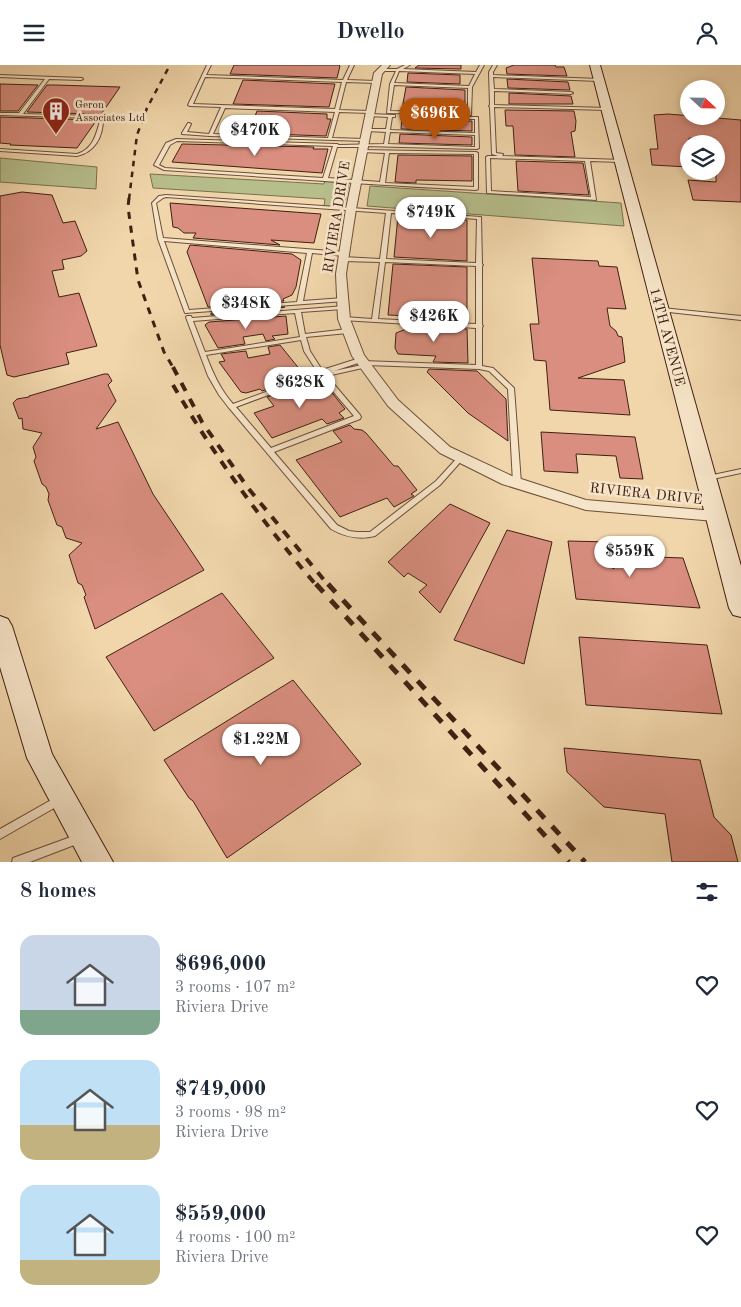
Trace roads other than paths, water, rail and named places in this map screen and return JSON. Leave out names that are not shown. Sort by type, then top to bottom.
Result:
[{"type":"main road","name":"14TH AVENUE","points":[[597,72],[741,608]]},
{"type":"main road","points":[[0,626],[40,758],[98,862]]},
{"type":"street","name":"RIVIERA DRIVE","points":[[384,67],[378,73],[351,209],[341,274],[343,309],[348,331],[363,363],[392,403],[445,450],[517,483],[586,505],[715,516]]},
{"type":"lane","points":[[209,65],[190,105],[338,110],[390,116],[477,119],[477,148],[386,149]]},
{"type":"lane","points":[[330,139],[344,82],[352,65]]},
{"type":"lane","points":[[408,65],[398,70],[392,85],[388,113],[470,114],[470,87],[482,65]]},
{"type":"lane","points":[[495,65],[491,72],[494,154],[621,161]]},
{"type":"lane","points":[[384,67],[398,70],[477,73]]},
{"type":"lane","points":[[491,76],[597,72]]},
{"type":"lane","points":[[203,76],[376,83]]},
{"type":"lane","points":[[0,77],[81,79]]},
{"type":"lane","points":[[20,115],[48,78]]},
{"type":"lane","points":[[392,85],[470,87]]},
{"type":"lane","points":[[491,90],[571,93]]},
{"type":"lane","points":[[210,135],[224,106]]},
{"type":"lane","points":[[491,106],[607,109]]},
{"type":"lane","points":[[0,114],[93,117],[102,120],[99,135],[86,153],[77,155],[0,150]]},
{"type":"lane","points":[[382,184],[390,116]]},
{"type":"lane","points":[[189,124],[184,133],[330,139],[364,143],[386,149],[476,153],[476,189],[164,169],[156,165],[168,143],[176,140],[337,145],[364,143],[388,131],[477,134]]},
{"type":"lane","points":[[327,180],[325,179],[333,148],[337,145]]},
{"type":"lane","points":[[488,157],[586,159],[594,199],[489,192],[488,157]]},
{"type":"lane","points":[[461,458],[438,483],[372,534],[348,535],[334,527],[231,407],[211,376],[186,312],[161,239],[154,203],[161,197],[479,218],[479,367]]},
{"type":"lane","points":[[376,320],[389,212]]},
{"type":"lane","points":[[161,239],[310,252],[383,261],[480,265]]},
{"type":"lane","points":[[300,303],[310,252]]},
{"type":"lane","points":[[186,312],[300,303],[343,309],[376,320],[480,326]]},
{"type":"lane","points":[[190,320],[343,309]]},
{"type":"lane","points":[[660,310],[741,318]]},
{"type":"lane","points":[[269,451],[358,417],[309,356],[298,311]]},
{"type":"lane","points":[[203,354],[348,331]]},
{"type":"lane","points":[[231,407],[322,374],[363,363],[491,369],[511,388],[517,483]]},
{"type":"lane","points":[[705,478],[741,471]]},
{"type":"lane","points":[[0,834],[62,798]]},
{"type":"lane","points":[[17,862],[84,837]]},
{"type":"railway","points":[[129,199],[137,135],[147,108],[170,65]]},
{"type":"railway","points":[[129,198],[128,207],[138,280],[164,352],[174,369]]},
{"type":"railway","points":[[173,367],[202,422],[248,488],[329,586]]},
{"type":"railway","points":[[173,385],[240,489],[317,586]]},
{"type":"railway","points":[[316,584],[569,862]]},
{"type":"railway","points":[[328,584],[585,862]]},
{"type":"place","name":"Geron Associates Ltd","points":[[56,135]]}]
